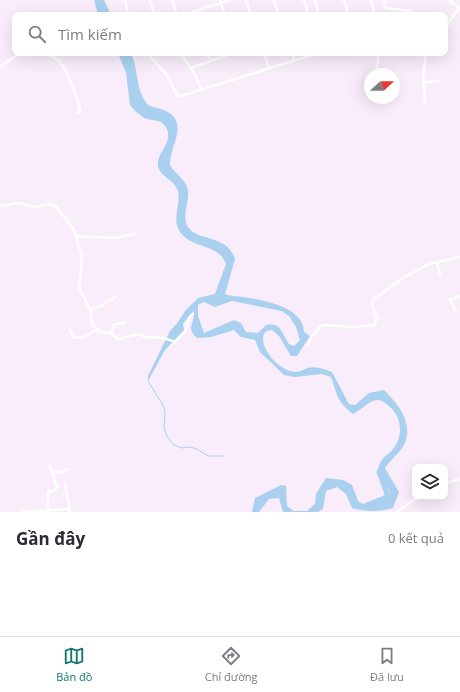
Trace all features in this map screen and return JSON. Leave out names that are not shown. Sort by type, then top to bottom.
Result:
[{"type":"street","points":[[125,0],[127,12]]},
{"type":"street","points":[[150,0],[153,12]]},
{"type":"street","points":[[172,0],[176,12]]},
{"type":"street","points":[[191,12],[221,1],[230,0]]},
{"type":"street","points":[[246,0],[250,12]]},
{"type":"street","points":[[274,0],[278,12]]},
{"type":"street","points":[[304,0],[308,12]]},
{"type":"street","points":[[315,0],[318,12]]},
{"type":"street","points":[[344,0],[348,12]]},
{"type":"street","points":[[371,0],[374,12]]},
{"type":"street","points":[[385,0],[384,6],[386,8],[412,11]]},
{"type":"street","points":[[448,23],[452,16],[460,8],[449,0]]},
{"type":"street","points":[[221,1],[224,12]]},
{"type":"street","points":[[0,67],[16,56]]},
{"type":"street","points":[[52,56],[59,61],[69,76],[79,104],[80,111],[77,113]]},
{"type":"street","points":[[150,56],[167,75],[178,97],[308,56]]},
{"type":"street","points":[[182,56],[191,68],[202,90]]},
{"type":"street","points":[[208,56],[210,60]]},
{"type":"street","points":[[191,68],[223,56]]},
{"type":"street","points":[[265,56],[269,69]]},
{"type":"street","points":[[293,56],[294,60]]},
{"type":"street","points":[[377,68],[379,56]]},
{"type":"street","points":[[425,102],[424,82],[426,56]]},
{"type":"street","points":[[424,82],[439,81]]},
{"type":"street","points":[[0,206],[16,203],[30,207],[52,204],[70,224],[82,260],[79,288],[90,309],[92,324],[97,330]]},
{"type":"street","points":[[75,236],[115,238],[135,234]]},
{"type":"street","points":[[308,345],[312,336],[322,324],[358,327],[374,325],[377,318],[372,305],[373,300],[404,277],[437,262],[460,257]]},
{"type":"street","points":[[437,262],[440,275]]},
{"type":"street","points":[[90,309],[100,306],[117,296]]},
{"type":"street","points":[[456,312],[450,300],[460,296]]},
{"type":"street","points":[[70,330],[73,337],[78,338],[97,330],[111,333],[118,339],[136,334],[146,337],[164,338],[174,342],[186,330],[189,318],[193,314]]},
{"type":"street","points":[[111,333],[114,325],[126,322]]},
{"type":"street","points":[[48,511],[48,492],[57,488],[50,465]]},
{"type":"street","points":[[53,473],[57,471],[61,473],[67,470]]},
{"type":"street","points":[[448,482],[460,480]]},
{"type":"street","points":[[21,512],[70,510],[65,483]]},
{"type":"street","points":[[397,512],[414,500]]},
{"type":"water","points":[[94,0],[104,0],[110,12],[97,12]]},
{"type":"water","points":[[119,56],[132,56],[141,93],[148,105],[166,111],[173,116],[177,122],[177,136],[170,165],[187,186],[188,199],[185,218],[188,227],[198,235],[226,246],[231,251],[235,259],[225,294],[261,300],[281,306],[297,316],[302,323],[304,332],[310,336],[297,356],[291,356],[279,336],[272,330],[267,331],[264,334],[264,344],[266,350],[274,361],[285,369],[291,371],[298,372],[314,367],[332,372],[349,404],[355,405],[369,393],[384,390],[399,407],[406,421],[407,435],[404,446],[385,468],[399,492],[393,508],[372,511],[352,508],[346,494],[337,487],[326,491],[323,509],[318,512],[283,512],[279,498],[269,499],[259,512],[252,512],[255,498],[281,485],[286,486],[287,506],[294,511],[307,511],[315,504],[316,494],[326,478],[343,480],[352,485],[358,501],[363,504],[390,493],[381,478],[379,468],[383,459],[391,452],[396,444],[400,434],[400,429],[398,418],[386,403],[376,400],[372,401],[353,414],[341,402],[336,393],[331,377],[322,374],[295,377],[284,375],[260,352],[255,340],[241,337],[234,330],[211,337],[197,338],[191,331],[194,315],[193,311],[183,324],[184,330],[165,350],[148,381],[148,376],[170,331],[185,311],[198,298],[215,294],[226,264],[217,252],[190,241],[179,230],[176,221],[179,196],[178,191],[176,187],[161,173],[158,166],[158,161],[167,142],[168,132],[161,122],[145,118],[130,105],[126,73]],"holes":[[[232,301],[282,311],[289,316],[296,327],[300,340],[294,346],[289,344],[281,330],[275,325],[266,325],[258,333],[246,332],[241,323],[234,320],[204,333],[198,316],[198,305],[204,302],[215,307]]]},
{"type":"waterway","points":[[148,381],[164,407],[164,428],[167,436],[174,445],[181,448],[190,447],[197,449],[208,456],[224,456]]},
{"type":"waterway","points":[[382,466],[379,472],[387,494],[386,501]]}]
